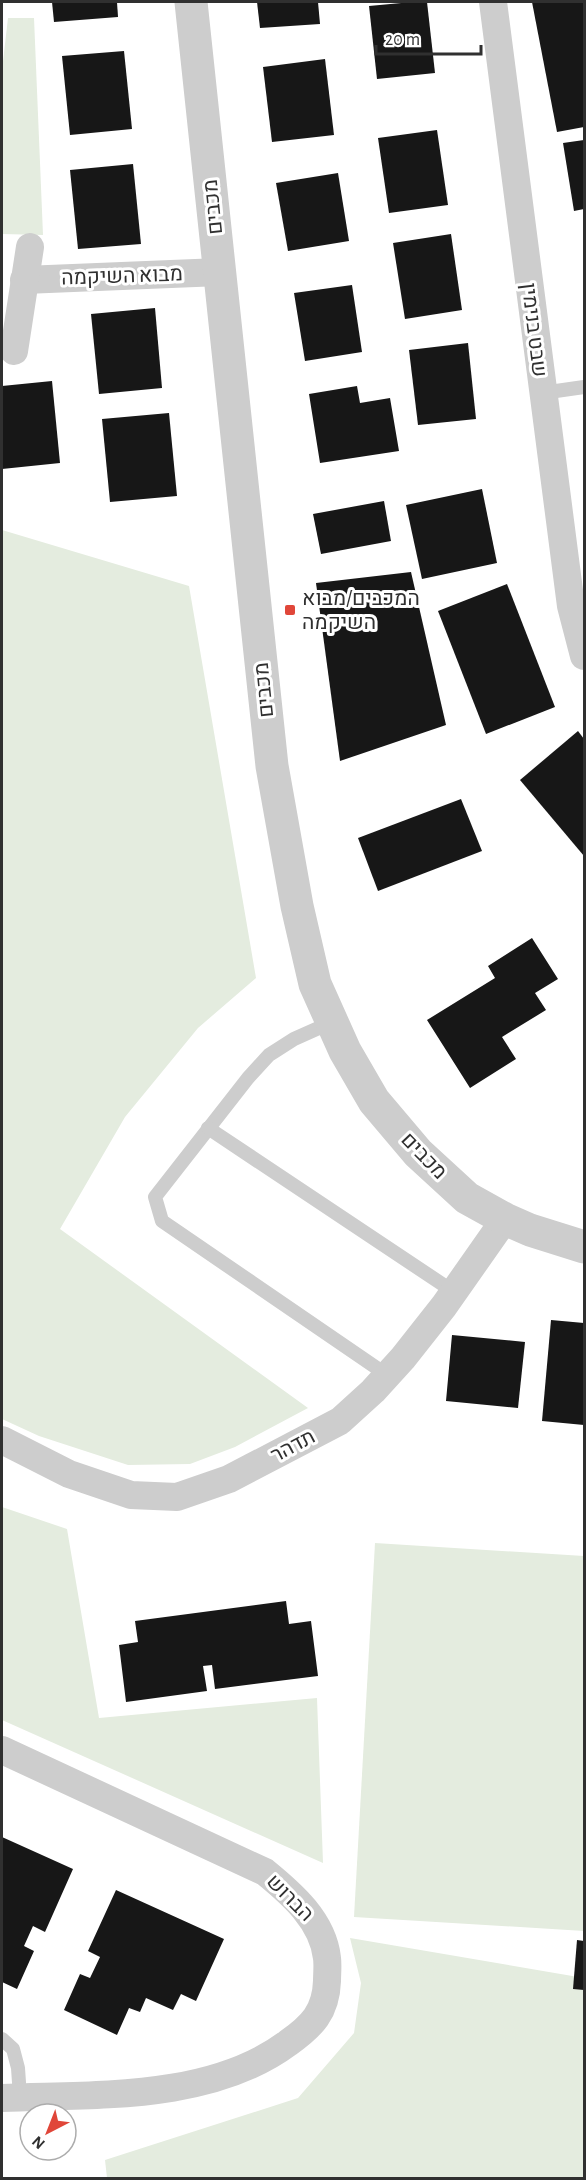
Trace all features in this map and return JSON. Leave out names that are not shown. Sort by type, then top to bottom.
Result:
[{"type":"street","name":"מכבים","points":[[191,2],[272,766],[297,906],[315,984],[345,1051],[374,1101],[418,1153],[467,1198],[530,1230],[585,1247]]},
{"type":"street","name":"שבט בנימין","points":[[493,2],[571,606],[585,656]]},
{"type":"street","points":[[14,351],[30,248]]},
{"type":"street","name":"מבוא השיקמה","points":[[24,280],[220,272]]},
{"type":"street","name":"תדהר","points":[[2,1440],[69,1474],[131,1495],[177,1497],[229,1479],[340,1421],[387,1375],[454,1292],[505,1219]]},
{"type":"street","name":"הברוש","points":[[2,1750],[265,1872],[290,1893],[316,1923],[327,1957],[327,1988],[321,2012],[302,2033],[271,2056],[229,2074],[136,2092],[11,2097]]},
{"type":"lane","points":[[542,393],[585,387]]},
{"type":"lane","points":[[332,1022],[294,1039],[269,1054],[155,1197],[162,1221],[387,1375]]},
{"type":"lane","points":[[208,1128],[454,1292]]},
{"type":"lane","points":[[2,2039],[13,2049],[18,2068],[11,2097]]},
{"type":"shaded area","points":[[8,18],[34,18],[43,235],[2,234],[2,70]]},
{"type":"shaded area","points":[[2,530],[189,586],[256,978],[198,1028],[125,1117],[60,1229],[308,1408],[235,1447],[190,1464],[128,1465],[39,1436],[2,1419]]},
{"type":"shaded area","points":[[2,1507],[67,1529],[99,1718],[317,1698],[323,1863],[2,1720]]},
{"type":"shaded area","points":[[375,1543],[584,1556],[584,1931],[354,1917]]},
{"type":"shaded area","points":[[350,1938],[584,1978],[584,2178],[107,2178],[105,2160],[298,2098],[354,2033],[361,1983]]},
{"type":"building","points":[[52,2],[117,2],[118,17],[54,22]]},
{"type":"building","points":[[257,2],[318,2],[320,24],[260,28]]},
{"type":"building","points":[[427,2],[435,73],[377,79],[369,6]]},
{"type":"building","points":[[532,2],[584,2],[584,127],[557,132]]},
{"type":"building","points":[[124,51],[132,129],[70,135],[62,56]]},
{"type":"building","points":[[325,59],[334,135],[272,142],[263,67]]},
{"type":"building","points":[[437,130],[448,205],[389,213],[378,138]]},
{"type":"building","points":[[584,140],[584,209],[574,211],[563,143]]},
{"type":"building","points":[[133,164],[141,244],[78,249],[70,170]]},
{"type":"building","points":[[338,173],[349,241],[288,251],[276,183]]},
{"type":"building","points":[[451,234],[462,310],[405,319],[393,243]]},
{"type":"building","points":[[352,285],[362,352],[305,361],[294,293]]},
{"type":"building","points":[[155,308],[162,388],[99,394],[91,314]]},
{"type":"building","points":[[468,343],[476,419],[418,425],[409,350]]},
{"type":"building","points":[[52,381],[60,463],[2,469],[2,386]]},
{"type":"building","points":[[357,386],[360,403],[390,398],[399,451],[320,463],[309,394]]},
{"type":"building","points":[[169,413],[177,496],[110,502],[102,419]]},
{"type":"building","points":[[482,489],[497,563],[422,579],[406,505]]},
{"type":"building","points":[[384,501],[391,541],[321,554],[313,514]]},
{"type":"building","points":[[411,572],[446,725],[340,761],[316,583]]},
{"type":"building","points":[[507,584],[555,707],[486,734],[438,611]]},
{"type":"building","points":[[578,731],[584,739],[584,856],[520,780]]},
{"type":"building","points":[[461,799],[482,851],[378,891],[358,838]]},
{"type":"building","points":[[532,938],[558,979],[535,993],[546,1010],[502,1037],[516,1059],[470,1088],[427,1020],[495,978],[488,966]]},
{"type":"building","points":[[551,1320],[584,1323],[584,1425],[542,1421]]},
{"type":"building","points":[[452,1335],[525,1342],[518,1408],[446,1401]]},
{"type":"building","points":[[286,1601],[289,1624],[311,1621],[318,1676],[215,1689],[212,1665],[203,1666],[207,1691],[126,1702],[119,1645],[138,1642],[135,1621]]},
{"type":"building","points":[[2,1837],[73,1869],[45,1932],[33,1926],[24,1946],[34,1951],[17,1989],[2,1982]]},
{"type":"building","points":[[116,1890],[224,1939],[196,2001],[181,1994],[173,2010],[146,1998],[140,2012],[129,2008],[117,2035],[64,2010],[80,1974],[90,1978],[100,1957],[88,1951]]},
{"type":"building","points":[[577,1940],[584,1941],[584,1990],[573,1989]]},
{"type":"place","name":"המכבים/מבוא השיקמה","points":[[290,610]]}]
